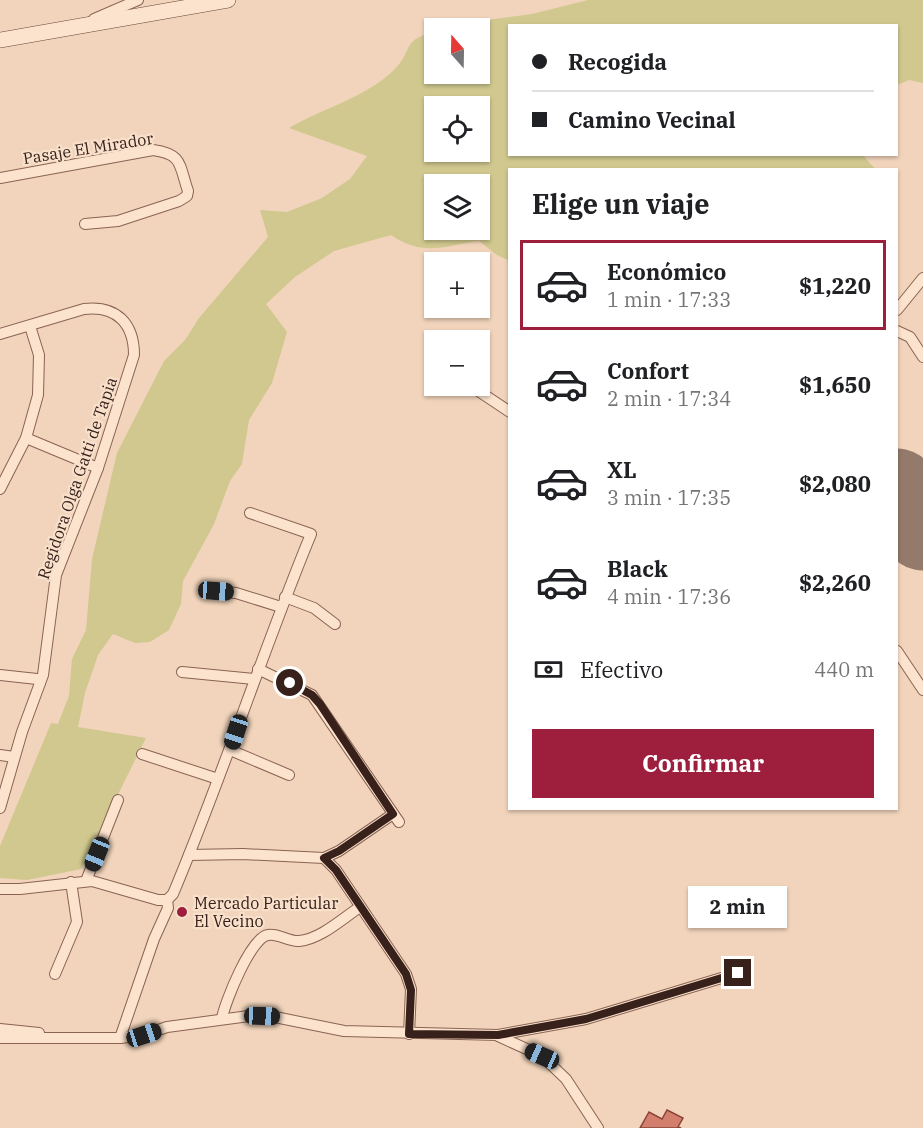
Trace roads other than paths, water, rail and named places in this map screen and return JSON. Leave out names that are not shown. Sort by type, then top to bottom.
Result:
[{"type":"street","points":[[84,23],[138,0]]},
{"type":"street","points":[[0,40],[84,23],[228,0]]},
{"type":"street","name":"Pasaje El Mirador","points":[[0,178],[153,150],[170,153],[177,158],[188,191],[187,196],[180,201],[118,221],[85,224]]},
{"type":"street","points":[[898,309],[923,278]]},
{"type":"street","name":"Regidora Olga Gatti de Tapia","points":[[0,808],[14,757],[40,683],[49,646],[56,575],[99,468],[134,355],[130,328],[124,321],[105,310],[84,309],[30,326]]},
{"type":"street","points":[[0,334],[30,326],[39,356],[40,374],[38,395],[26,438],[0,489]]},
{"type":"street","points":[[898,331],[910,337],[923,357]]},
{"type":"street","points":[[486,396],[508,411]]},
{"type":"street","points":[[26,438],[99,468]]},
{"type":"street","points":[[0,888],[20,889],[92,881],[158,900],[167,900],[173,894],[230,750],[283,602],[311,534],[250,513]]},
{"type":"street","points":[[216,591],[314,608],[335,624]]},
{"type":"street","points":[[898,652],[923,690]]},
{"type":"street","points":[[182,672],[256,674],[312,695],[396,818],[324,858],[243,854],[189,855]]},
{"type":"street","points":[[0,675],[37,679],[40,683]]},
{"type":"street","points":[[230,750],[289,775]]},
{"type":"street","points":[[142,754],[218,779]]},
{"type":"street","points":[[0,755],[14,757]]},
{"type":"street","points":[[86,881],[118,800]]},
{"type":"street","points":[[324,858],[336,870],[406,974],[411,990],[409,1034]]},
{"type":"street","points":[[55,974],[76,922],[71,882]]},
{"type":"street","points":[[120,1038],[154,939],[168,908],[167,900]]},
{"type":"street","points":[[222,1018],[234,985],[252,949],[261,938],[268,935],[298,941],[307,939],[330,928],[360,907]]},
{"type":"street","points":[[0,1038],[120,1038],[222,1018],[249,1016],[275,1017],[344,1031],[498,1035],[586,1019],[738,973]]},
{"type":"street","points":[[0,1029],[26,1030],[63,1039]]},
{"type":"street","points":[[498,1035],[542,1056],[566,1079],[598,1128]]},
{"type":"place","name":"Mercado Particular El Vecino","points":[[182,912]]}]
